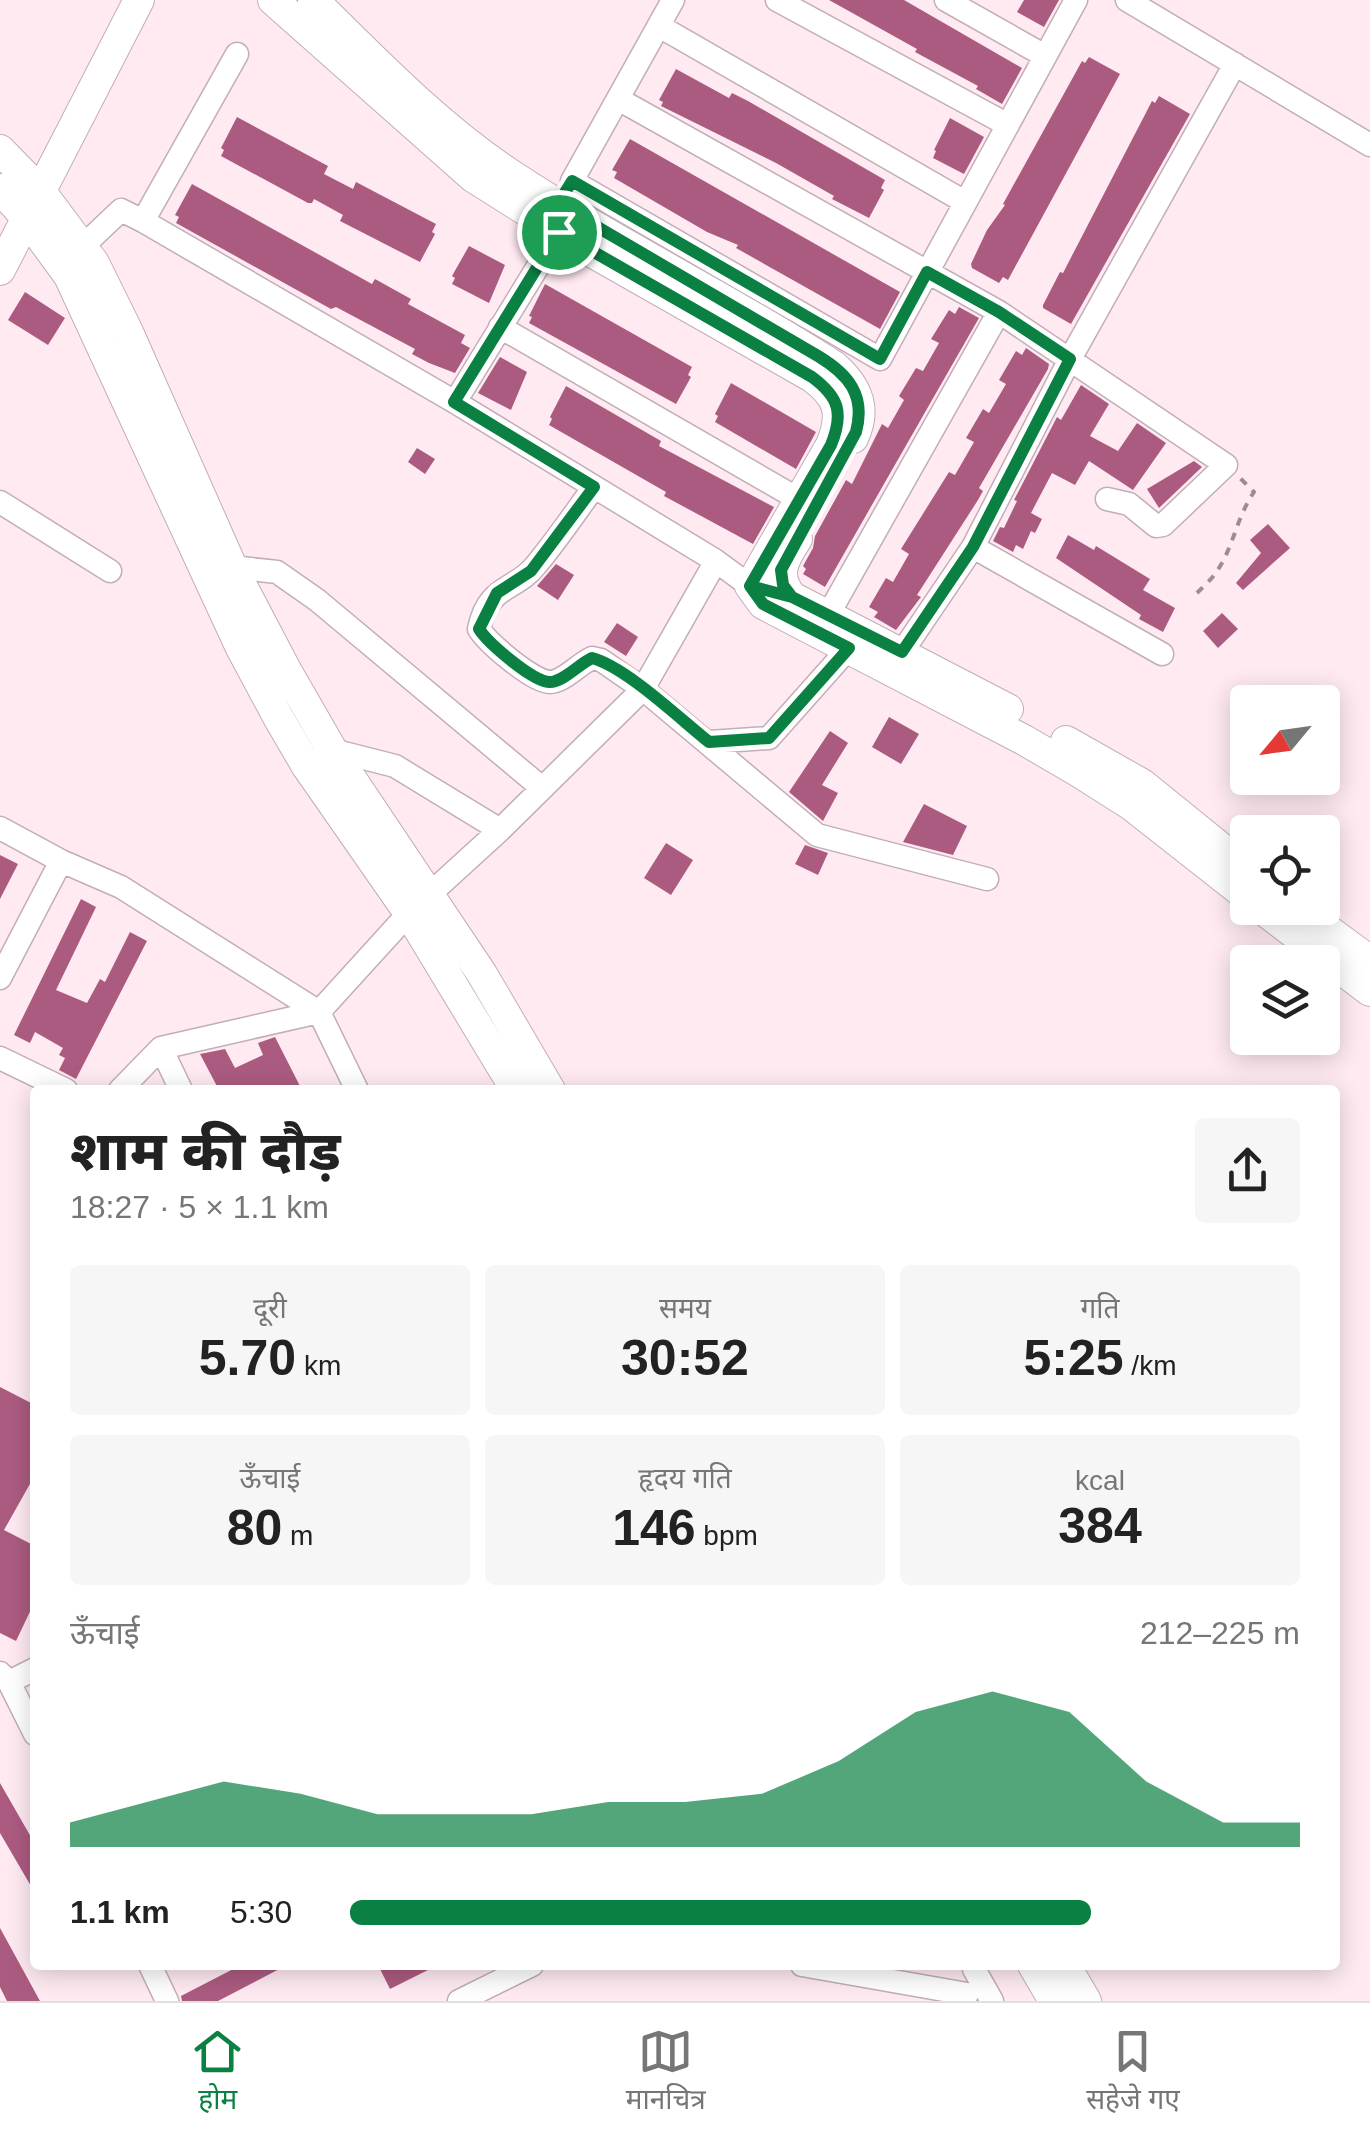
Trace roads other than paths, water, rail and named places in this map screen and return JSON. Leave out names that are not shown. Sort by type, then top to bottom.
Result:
[{"type":"main road","points":[[0,270],[139,0]]},
{"type":"main road","points":[[273,0],[472,177],[563,206],[812,377],[835,398],[839,409],[836,433],[750,586],[763,604],[1079,772],[1131,805],[1230,883]]},
{"type":"main road","points":[[314,0],[444,124],[506,171],[818,356],[854,386],[860,410],[856,432],[781,570],[783,585],[792,597],[902,652],[1142,784],[1230,855]]},
{"type":"main road","points":[[0,150],[33,205],[84,267],[128,332],[319,758]]},
{"type":"main road","points":[[0,189],[33,205]]},
{"type":"main road","points":[[84,267],[240,648],[419,903],[482,974],[547,1085]]},
{"type":"main road","points":[[419,903],[513,1085]]},
{"type":"main road","points":[[1283,925],[1370,991]]},
{"type":"main road","points":[[1321,925],[1370,961]]},
{"type":"main road","points":[[1036,1970],[1054,2001]]},
{"type":"main road","points":[[1068,1970],[1086,2001]]},
{"type":"street","points":[[454,402],[500,326],[673,0]]},
{"type":"street","points":[[777,0],[1008,125]]},
{"type":"street","points":[[946,0],[1045,56]]},
{"type":"street","points":[[563,206],[880,359],[1076,0]]},
{"type":"street","points":[[1127,0],[1370,145]]},
{"type":"street","points":[[658,26],[965,202]]},
{"type":"street","points":[[142,221],[236,54]]},
{"type":"street","points":[[902,652],[973,547],[1070,359],[1235,64]]},
{"type":"street","points":[[618,99],[999,312],[1226,465],[1163,524],[1156,526],[1128,504],[1107,499]]},
{"type":"street","points":[[84,267],[120,210],[454,402],[716,561],[750,586],[792,597]]},
{"type":"street","points":[[828,614],[999,312]]},
{"type":"street","points":[[500,326],[800,500]]},
{"type":"street","points":[[594,487],[531,571],[497,593],[479,629],[486,640],[548,683],[592,658],[601,660],[709,742],[817,835],[986,879]]},
{"type":"street","points":[[0,502],[110,571]]},
{"type":"street","points":[[973,547],[1162,654]]},
{"type":"street","points":[[125,1085],[161,1048],[319,1012],[419,903],[500,830],[643,689],[716,561]]},
{"type":"street","points":[[232,566],[277,572],[317,600],[542,788]]},
{"type":"street","points":[[709,742],[769,738],[849,648]]},
{"type":"street","points":[[319,758],[395,766],[500,830]]},
{"type":"street","points":[[0,828],[121,887],[319,1012],[354,1085]]},
{"type":"street","points":[[0,978],[61,861]]},
{"type":"street","points":[[161,1048],[179,1085]]},
{"type":"street","points":[[0,1058],[56,1085]]},
{"type":"street","points":[[30,1670],[5,1677],[30,1724]]},
{"type":"street","points":[[160,1970],[168,2001]]},
{"type":"street","points":[[466,1997],[522,1970]]},
{"type":"street","points":[[827,1970],[966,1998],[974,1970]]},
{"type":"street","points":[[975,1970],[992,2001]]},
{"type":"street","points":[[466,1997],[500,2001]]}]
